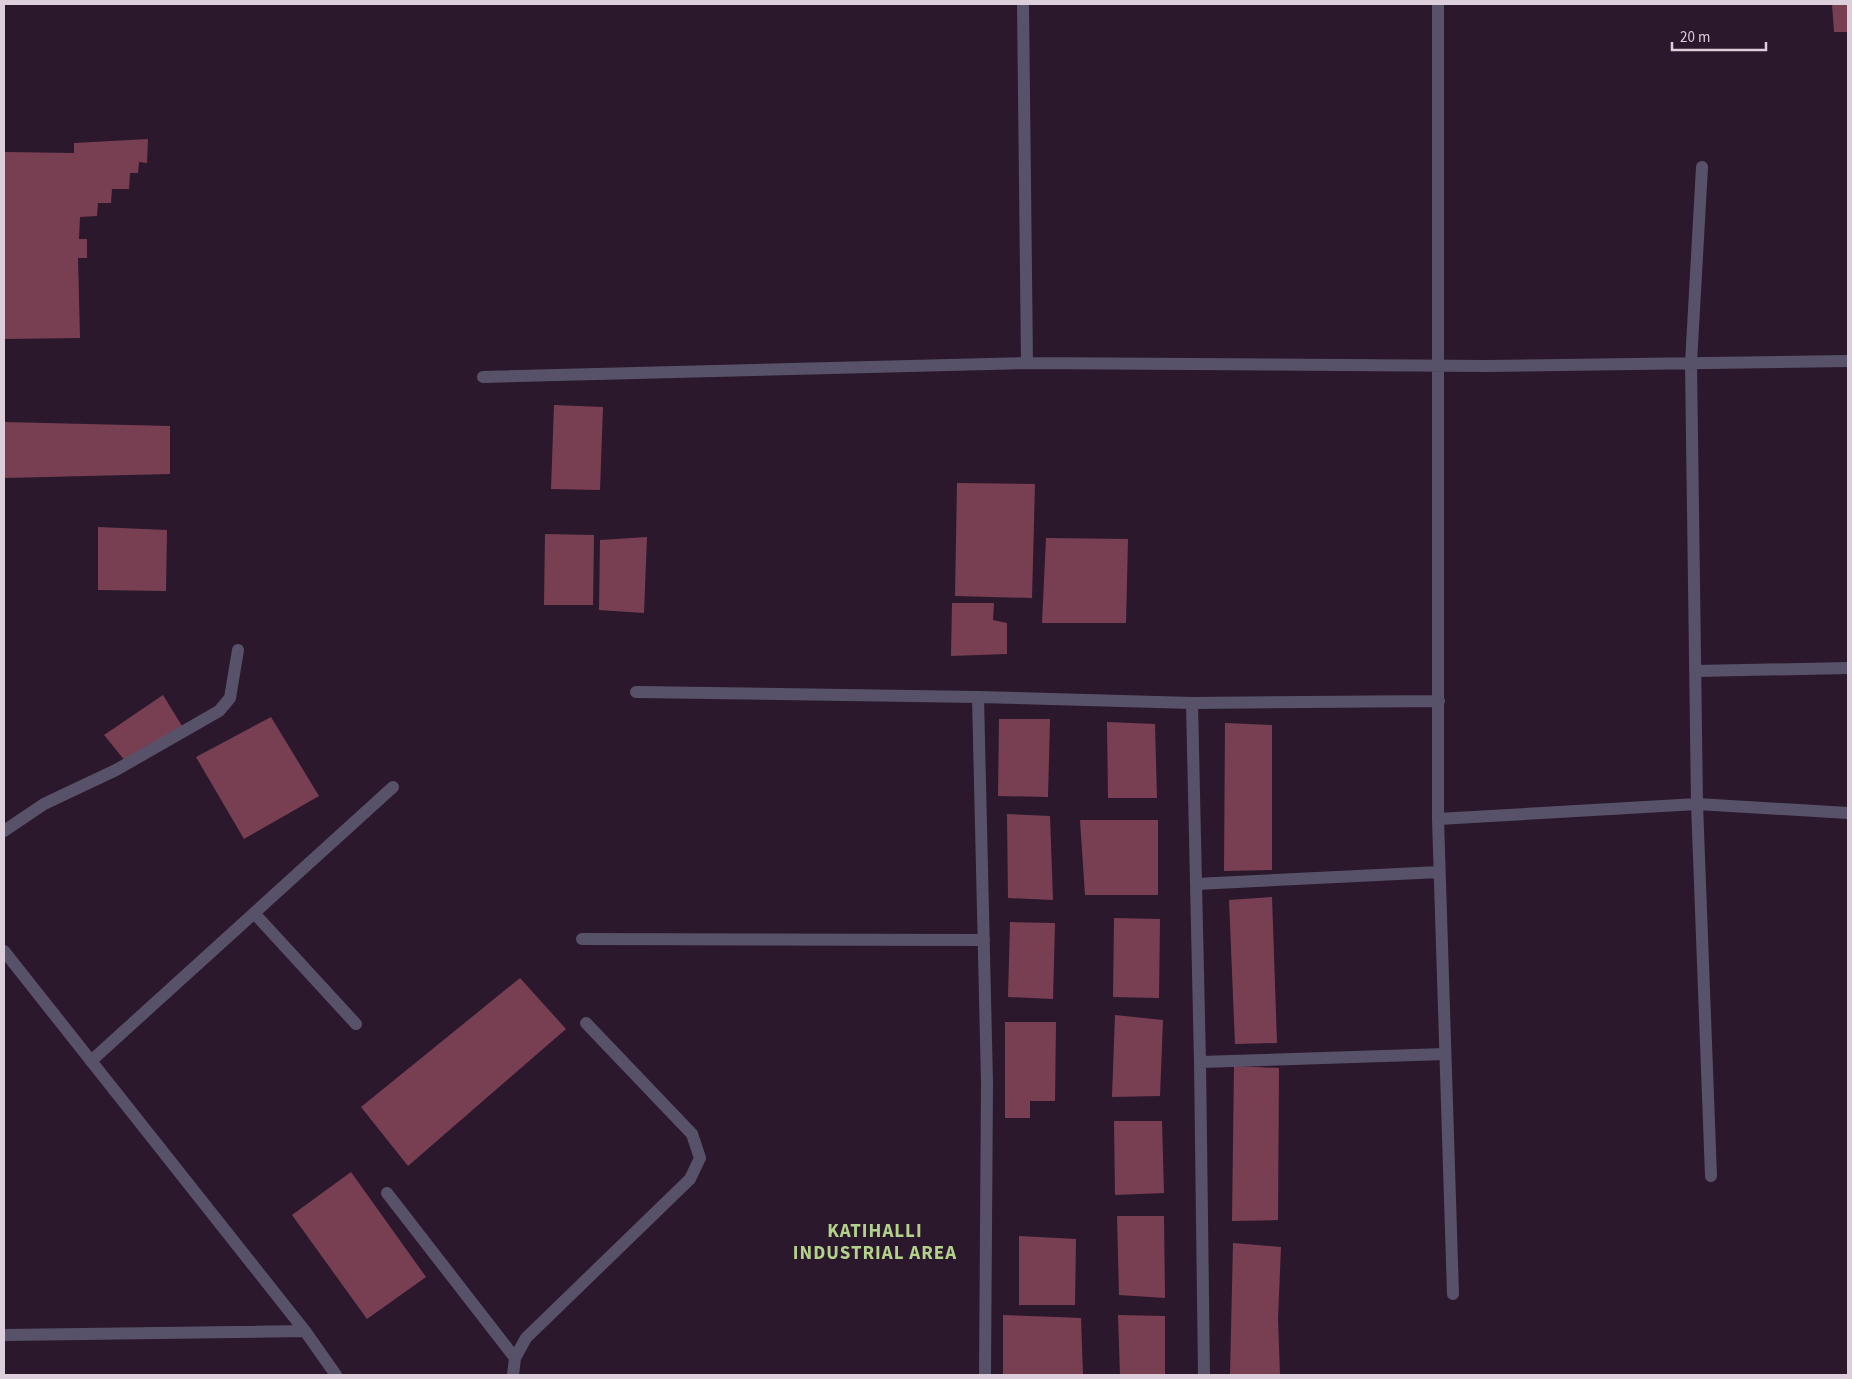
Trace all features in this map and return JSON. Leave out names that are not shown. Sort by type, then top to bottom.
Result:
[{"type":"street","points":[[1023,4],[1027,363]]},
{"type":"street","points":[[1438,4],[1438,819],[1453,1294]]},
{"type":"street","points":[[1702,167],[1691,363],[1697,804],[1711,1176]]},
{"type":"street","points":[[483,377],[1027,363],[1437,365],[1848,361]]},
{"type":"street","points":[[4,831],[44,804],[116,770],[219,711],[230,698],[238,650]]},
{"type":"street","points":[[1696,671],[1848,668]]},
{"type":"street","points":[[636,692],[978,697],[1192,703],[1439,701]]},
{"type":"street","points":[[978,697],[987,1083],[985,1375]]},
{"type":"street","points":[[1192,703],[1200,1062],[1204,1375]]},
{"type":"street","points":[[91,1061],[393,787]]},
{"type":"street","points":[[1438,819],[1697,804],[1848,813]]},
{"type":"street","points":[[1196,884],[1439,872]]},
{"type":"street","points":[[254,912],[356,1024]]},
{"type":"street","points":[[582,939],[984,940]]},
{"type":"street","points":[[4,951],[305,1331],[336,1375]]},
{"type":"street","points":[[514,1375],[516,1358],[526,1338],[690,1179],[700,1158],[692,1134],[586,1023]]},
{"type":"street","points":[[1200,1062],[1445,1054]]},
{"type":"street","points":[[388,1193],[516,1358]]},
{"type":"street","points":[[4,1334],[305,1331]]},
{"type":"building","points":[[1832,4],[1848,4],[1848,32],[1834,32]]},
{"type":"building","points":[[148,139],[147,163],[139,162],[138,173],[130,173],[129,189],[112,189],[111,203],[98,203],[97,216],[80,217],[79,239],[87,239],[87,258],[78,258],[80,338],[4,339],[4,152],[74,153],[74,143]]},
{"type":"building","points":[[554,405],[603,407],[600,490],[551,489]]},
{"type":"building","points":[[4,422],[170,426],[170,474],[4,478]]},
{"type":"building","points":[[957,483],[1035,484],[1032,598],[955,596]]},
{"type":"building","points":[[98,527],[167,530],[166,591],[98,590]]},
{"type":"building","points":[[545,534],[594,535],[593,605],[544,605]]},
{"type":"building","points":[[647,537],[644,613],[599,610],[600,540]]},
{"type":"building","points":[[1046,538],[1128,539],[1126,623],[1042,623]]},
{"type":"building","points":[[952,603],[994,603],[993,620],[1007,623],[1007,654],[951,656]]},
{"type":"building","points":[[163,695],[182,726],[126,762],[104,735]]},
{"type":"building","points":[[271,717],[319,796],[244,839],[196,757]]},
{"type":"building","points":[[999,719],[1050,719],[1048,797],[998,796]]},
{"type":"building","points":[[1107,722],[1155,724],[1157,798],[1108,798]]},
{"type":"building","points":[[1225,723],[1272,725],[1272,870],[1224,871]]},
{"type":"building","points":[[1007,814],[1050,816],[1053,900],[1008,898]]},
{"type":"building","points":[[1080,820],[1158,820],[1158,895],[1085,895]]},
{"type":"building","points":[[1272,897],[1277,1043],[1235,1044],[1229,900]]},
{"type":"building","points":[[1114,918],[1160,919],[1159,998],[1113,997]]},
{"type":"building","points":[[1010,922],[1055,923],[1053,999],[1008,997]]},
{"type":"building","points":[[520,978],[566,1029],[408,1166],[361,1107]]},
{"type":"building","points":[[1115,1015],[1163,1020],[1160,1096],[1112,1097]]},
{"type":"building","points":[[1005,1022],[1056,1022],[1055,1101],[1030,1101],[1030,1118],[1005,1118]]},
{"type":"building","points":[[1234,1066],[1279,1068],[1278,1220],[1232,1221]]},
{"type":"building","points":[[1114,1121],[1162,1121],[1164,1193],[1115,1195]]},
{"type":"building","points":[[351,1172],[426,1277],[367,1319],[292,1215]]},
{"type":"building","points":[[1117,1216],[1164,1216],[1165,1298],[1119,1295]]},
{"type":"building","points":[[1019,1236],[1076,1239],[1075,1305],[1019,1305]]},
{"type":"building","points":[[1233,1243],[1281,1247],[1278,1319],[1280,1375],[1230,1375]]},
{"type":"building","points":[[1003,1315],[1081,1318],[1083,1375],[1003,1375]]},
{"type":"building","points":[[1118,1315],[1165,1316],[1165,1375],[1120,1375]]},
{"type":"district","name":"KATIHALLI INDUSTRIAL AREA","points":[[875,1241]]}]
